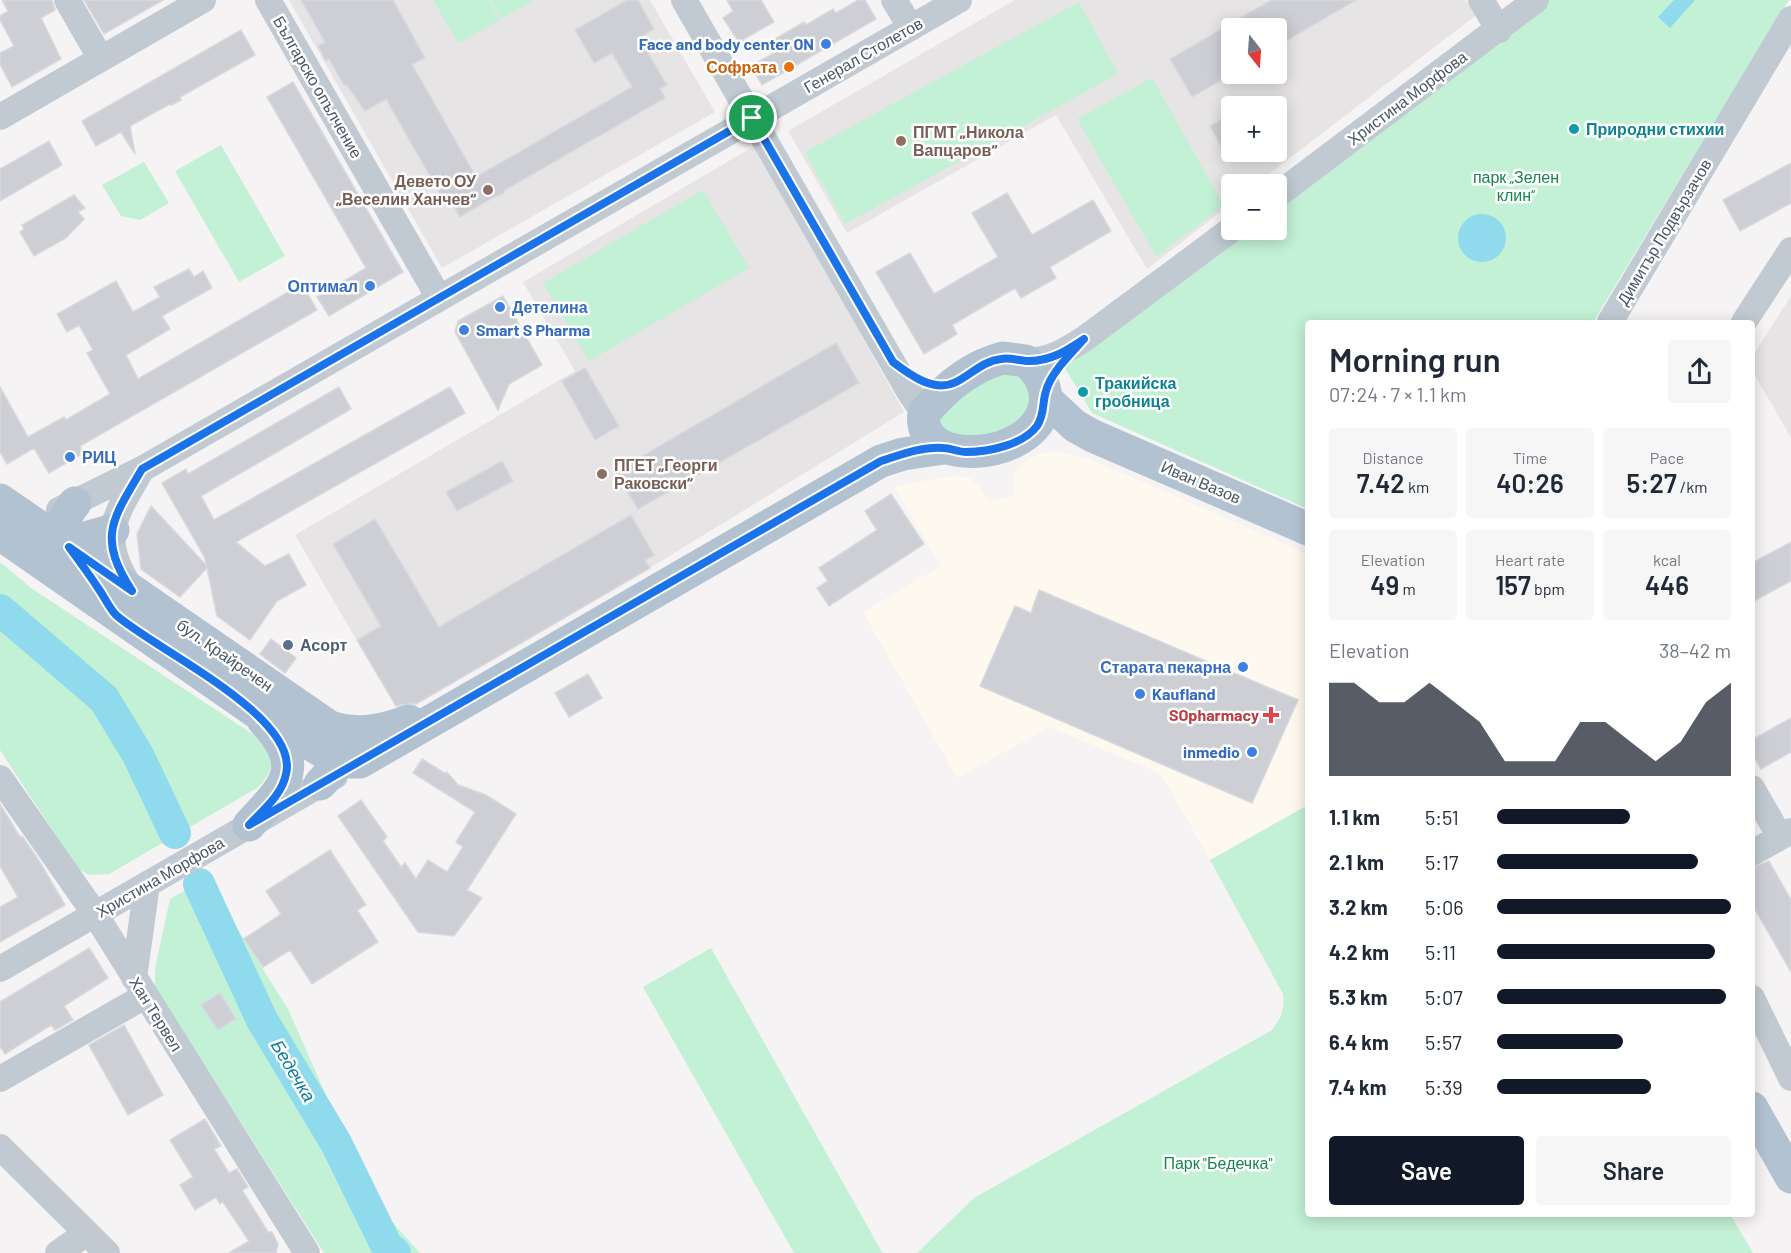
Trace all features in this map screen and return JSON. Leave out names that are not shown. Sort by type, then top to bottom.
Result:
[{"type":"main road","points":[[1003,358],[1026,361],[1040,376],[1046,395],[1043,414],[1026,436],[978,452],[954,451],[944,448],[931,435],[924,416],[954,383],[990,361],[1003,358]]},
{"type":"main road","name":"Иван Вазов","points":[[1046,395],[1075,426],[1093,436],[1305,528]]},
{"type":"main road","name":"Христина Морфова","points":[[881,461],[924,416]]},
{"type":"main road","name":"Иван Вазов","points":[[1026,436],[1054,432],[1093,436]]},
{"type":"main road","name":"Христина Морфова","points":[[337,768],[470,698],[881,461],[903,454],[944,448]]},
{"type":"main road","points":[[64,542],[62,521],[75,503]]},
{"type":"main road","points":[[5,520],[64,542],[124,602]]},
{"type":"main road","name":"бул. Крайречен","points":[[5,520],[124,602],[322,722],[346,732],[381,730],[470,698]]},
{"type":"main road","points":[[64,542],[90,538],[112,530]]},
{"type":"main road","name":"бул. Крайречен","points":[[124,602],[256,712],[337,768]]},
{"type":"main road","points":[[249,825],[282,787],[288,761],[283,744],[256,712]]},
{"type":"main road","points":[[322,722],[337,768]]},
{"type":"main road","points":[[1755,1113],[1791,1177]]},
{"type":"street","points":[[67,0],[101,59]]},
{"type":"street","points":[[0,117],[203,0]]},
{"type":"street","name":"Българско опълчение","points":[[268,0],[439,298]]},
{"type":"street","points":[[684,0],[924,416]]},
{"type":"street","points":[[894,0],[911,28]]},
{"type":"street","name":"Генерал Столетов","points":[[5,520],[41,515],[75,503],[142,469],[959,0]]},
{"type":"street","points":[[1481,0],[1499,30]]},
{"type":"street","name":"Христина Морфова","points":[[1287,188],[1536,0]]},
{"type":"street","name":"Димитър Подвързачов","points":[[1611,320],[1791,19]]},
{"type":"street","points":[[1026,361],[1058,356],[1221,237]]},
{"type":"street","points":[[1745,320],[1791,250]]},
{"type":"street","points":[[1046,395],[1064,362],[1084,339]]},
{"type":"street","points":[[893,362],[924,382],[954,383]]},
{"type":"street","points":[[124,602],[112,548],[112,530],[125,499],[142,469]]},
{"type":"street","name":"Христина Морфова","points":[[0,969],[249,825],[337,768]]},
{"type":"street","name":"Хан Тервел","points":[[0,778],[95,914],[307,1253]]},
{"type":"street","points":[[1755,792],[1785,834],[1755,851]]},
{"type":"street","points":[[0,1079],[139,987],[152,881]]},
{"type":"street","points":[[1755,1004],[1791,1078]]},
{"type":"street","points":[[0,1146],[107,1253]]},
{"type":"street","points":[[58,1253],[87,1233]]},
{"type":"shaded area","name":"Девето ОУ „Веселин Ханчев“","points":[[289,0],[650,0],[715,112],[442,268]]},
{"type":"shaded area","name":"ПГМТ „Никола Вапцаров“","points":[[1015,0],[1466,0],[1475,16],[1287,160],[1287,96],[1221,96],[1221,162],[1285,162],[1269,174],[1221,174],[1221,212],[1147,269],[1056,115],[847,233],[788,131]]},
{"type":"shaded area","name":"ПГЕТ „Георги Раковски“","points":[[756,145],[904,412],[650,568],[400,714],[295,535],[575,371],[523,282]]},
{"type":"shaded area","points":[[1791,296],[1791,438],[1755,375],[1755,352]]},
{"type":"shaded area","points":[[1058,452],[1085,457],[1305,553],[1305,807],[1210,860],[1161,774],[1050,727],[957,778],[863,612],[941,566],[894,487],[958,476],[970,478],[981,488],[989,502],[1014,496],[1014,477],[1018,468],[1028,459],[1041,453]]},
{"type":"green space","points":[[433,0],[488,0],[500,20],[458,43]]},
{"type":"green space","points":[[490,0],[534,0],[501,19]]},
{"type":"green space","name":"парк „Зелен клин“","points":[[1532,0],[1789,0],[1594,320],[1305,320],[1305,508],[1092,413],[1063,365],[1221,240],[1287,240],[1287,188]]},
{"type":"green space","points":[[1079,2],[1118,74],[845,224],[805,152]]},
{"type":"green space","points":[[1152,78],[1221,201],[1221,208],[1156,256],[1077,119]]},
{"type":"green space","points":[[221,145],[285,256],[239,282],[175,171]]},
{"type":"green space","points":[[144,162],[169,203],[140,220],[121,216],[102,185]]},
{"type":"green space","points":[[703,190],[749,268],[589,361],[543,283]]},
{"type":"green space","points":[[1000,369],[1030,381],[1033,417],[967,442],[946,436],[938,416],[946,405]]},
{"type":"green space","points":[[0,562],[31,588],[254,735],[270,754],[271,767],[264,780],[257,788],[109,874],[89,875],[78,869],[0,750]]},
{"type":"green space","name":"Парк \"Бедечка\"","points":[[1305,807],[1305,1217],[1732,1217],[1753,1253],[917,1253],[974,1198],[1272,1030],[1282,1013],[1283,994],[1210,860]]},
{"type":"green space","points":[[206,879],[288,1009],[341,1129],[385,1214],[420,1253],[324,1253],[155,987],[155,968],[170,899]]},
{"type":"green space","points":[[711,948],[881,1253],[794,1253],[643,987]]},
{"type":"water","points":[[1674,0],[1695,0],[1670,28],[1658,17]]},
{"type":"water","points":[[1477,214],[1487,214],[1502,224],[1506,238],[1505,247],[1496,258],[1487,262],[1477,262],[1462,252],[1458,243],[1458,233],[1468,218]]},
{"type":"building","points":[[2,0],[52,0],[55,10],[41,18],[61,59],[12,87],[0,64],[0,53],[14,46],[0,20],[0,16],[8,11]]},
{"type":"building","points":[[84,0],[163,0],[104,34]]},
{"type":"building","points":[[301,0],[393,0],[425,58],[412,64],[476,177],[632,87],[612,53],[594,63],[575,30],[627,0],[638,0],[654,29],[639,38],[667,85],[660,89],[665,98],[460,217],[447,195],[442,197],[386,99],[365,111],[346,84],[344,85],[329,59],[326,61],[318,46],[325,42]]},
{"type":"building","points":[[727,0],[761,0],[774,22],[739,42],[723,18],[733,11]]},
{"type":"building","points":[[858,0],[865,0],[876,19],[762,85],[751,66],[781,49],[775,39],[804,22],[806,25],[833,9],[836,13]]},
{"type":"building","points":[[1271,0],[1356,0],[1287,41],[1287,18],[1240,18]]},
{"type":"building","points":[[1221,29],[1221,80],[1192,97],[1170,59]]},
{"type":"building","points":[[241,30],[255,55],[180,97],[181,100],[130,126],[135,154],[121,132],[96,146],[82,121]]},
{"type":"building","points":[[293,82],[403,272],[329,316],[317,297],[366,268],[267,97]]},
{"type":"building","points":[[1221,119],[1221,146],[1210,126]]},
{"type":"building","points":[[49,141],[62,165],[0,201],[0,169]]},
{"type":"building","points":[[1791,163],[1791,203],[1740,231],[1723,200]]},
{"type":"building","points":[[1007,193],[1032,235],[1093,200],[1111,231],[1050,267],[1056,278],[1021,298],[1015,288],[952,325],[957,334],[924,354],[876,272],[910,253],[934,294],[998,257],[972,213]]},
{"type":"building","points":[[74,195],[85,208],[78,212],[84,219],[66,238],[34,256],[20,232],[24,229],[22,225]]},
{"type":"building","points":[[189,269],[194,277],[203,271],[212,288],[162,316],[170,329],[126,355],[138,379],[302,284],[317,310],[80,446],[84,453],[49,473],[34,448],[7,464],[0,452],[0,387],[28,437],[64,417],[66,420],[110,394],[87,353],[93,350],[79,325],[67,332],[57,314],[116,281],[133,312],[160,297],[154,287]]},
{"type":"building","points":[[503,296],[542,365],[509,384],[498,410],[455,332],[458,321]]},
{"type":"building","points":[[836,343],[859,383],[638,509],[615,472]]},
{"type":"building","points":[[585,368],[619,426],[595,440],[562,381]]},
{"type":"building","points":[[339,387],[351,409],[201,496],[214,520],[450,387],[465,413],[236,542],[265,566],[289,554],[306,585],[277,601],[250,640],[217,616],[207,568],[180,597],[141,569],[137,534],[151,506],[206,565],[205,558],[162,483],[186,469],[188,474]]},
{"type":"building","points":[[502,461],[513,481],[457,511],[446,492]]},
{"type":"building","points":[[891,494],[924,544],[829,606],[817,588],[828,581],[819,568],[877,530],[865,511]]},
{"type":"building","points":[[631,515],[654,555],[645,560],[650,568],[416,704],[396,706],[357,640],[381,626],[333,544],[375,519],[439,627]]},
{"type":"building","points":[[1791,542],[1791,581],[1755,600],[1755,561]]},
{"type":"building","name":"Kaufland","points":[[1039,590],[1298,700],[1252,803],[980,686],[1015,606],[1031,613]]},
{"type":"building","points":[[271,639],[296,658],[285,673],[260,654]]},
{"type":"building","points":[[588,674],[602,698],[569,717],[555,693]]},
{"type":"building","points":[[1791,718],[1791,752],[1761,769],[1755,758],[1755,738]]},
{"type":"building","points":[[422,759],[446,774],[447,772],[458,785],[486,795],[516,814],[467,890],[482,898],[454,936],[418,932],[338,816],[361,800],[387,837],[383,841],[401,867],[405,863],[416,879],[428,860],[447,872],[463,847],[456,842],[475,812],[413,773]]},
{"type":"building","points":[[0,804],[20,837],[22,836],[38,859],[65,905],[0,942],[0,907],[18,897],[0,866]]},
{"type":"building","points":[[330,850],[366,905],[357,910],[378,942],[312,984],[290,950],[263,967],[244,939],[281,914],[266,891]]},
{"type":"building","points":[[1769,861],[1791,900],[1791,972],[1755,909],[1755,867]]},
{"type":"building","points":[[89,948],[108,978],[64,1006],[73,1020],[55,1030],[51,1025],[5,1054],[0,1046],[0,1002]]},
{"type":"building","points":[[220,993],[236,1019],[218,1030],[201,1005]]},
{"type":"building","points":[[124,1025],[163,1095],[128,1115],[89,1045]]},
{"type":"building","points":[[205,1119],[221,1146],[214,1149],[229,1173],[237,1169],[248,1187],[242,1190],[268,1232],[272,1232],[278,1244],[276,1253],[229,1253],[249,1241],[223,1202],[220,1204],[216,1197],[195,1210],[180,1185],[193,1177],[170,1140]]},
{"type":"waterway","name":"Бедечка","points":[[0,610],[104,699],[138,755],[175,833]]},
{"type":"waterway","name":"Бедечка","points":[[199,884],[262,1020],[336,1143],[387,1247],[395,1253]]},
{"type":"place","name":"Face and body center ON","points":[[826,44]]},
{"type":"place","name":"Софрата","points":[[789,67]]},
{"type":"place","name":"Природни стихии","points":[[1574,129]]},
{"type":"place","name":"ПГМТ „Никола Вапцаров“","points":[[901,141]]},
{"type":"place","name":"Девето ОУ „Веселин Ханчев“","points":[[488,190]]},
{"type":"place","name":"Оптимал","points":[[370,286]]},
{"type":"place","name":"Детелина","points":[[500,307]]},
{"type":"place","name":"Smart S Pharma","points":[[464,330]]},
{"type":"place","name":"Тракийска гробница","points":[[1083,392]]},
{"type":"place","name":"РИЦ","points":[[70,457]]},
{"type":"place","name":"ПГЕТ „Георги Раковски“","points":[[602,474]]},
{"type":"place","name":"Асорт","points":[[288,645]]},
{"type":"place","name":"Старата пекарна","points":[[1243,667]]},
{"type":"place","name":"Kaufland","points":[[1140,694]]},
{"type":"place","name":"SOpharmacy","points":[[1271,715]]},
{"type":"place","name":"inmedio","points":[[1252,752]]},
{"type":"route","points":[[752,118],[893,362],[915,379],[932,384],[954,383],[990,361],[1003,358],[1026,361],[1044,360],[1058,356],[1084,339],[1064,362],[1045,392],[1043,414],[1036,426],[1026,436],[993,449],[978,452],[954,451],[944,448],[921,450],[881,461],[249,825],[277,794],[285,780],[288,761],[278,736],[256,712],[115,614],[69,547],[132,591],[116,565],[111,541],[118,512],[142,469],[752,118]]}]
